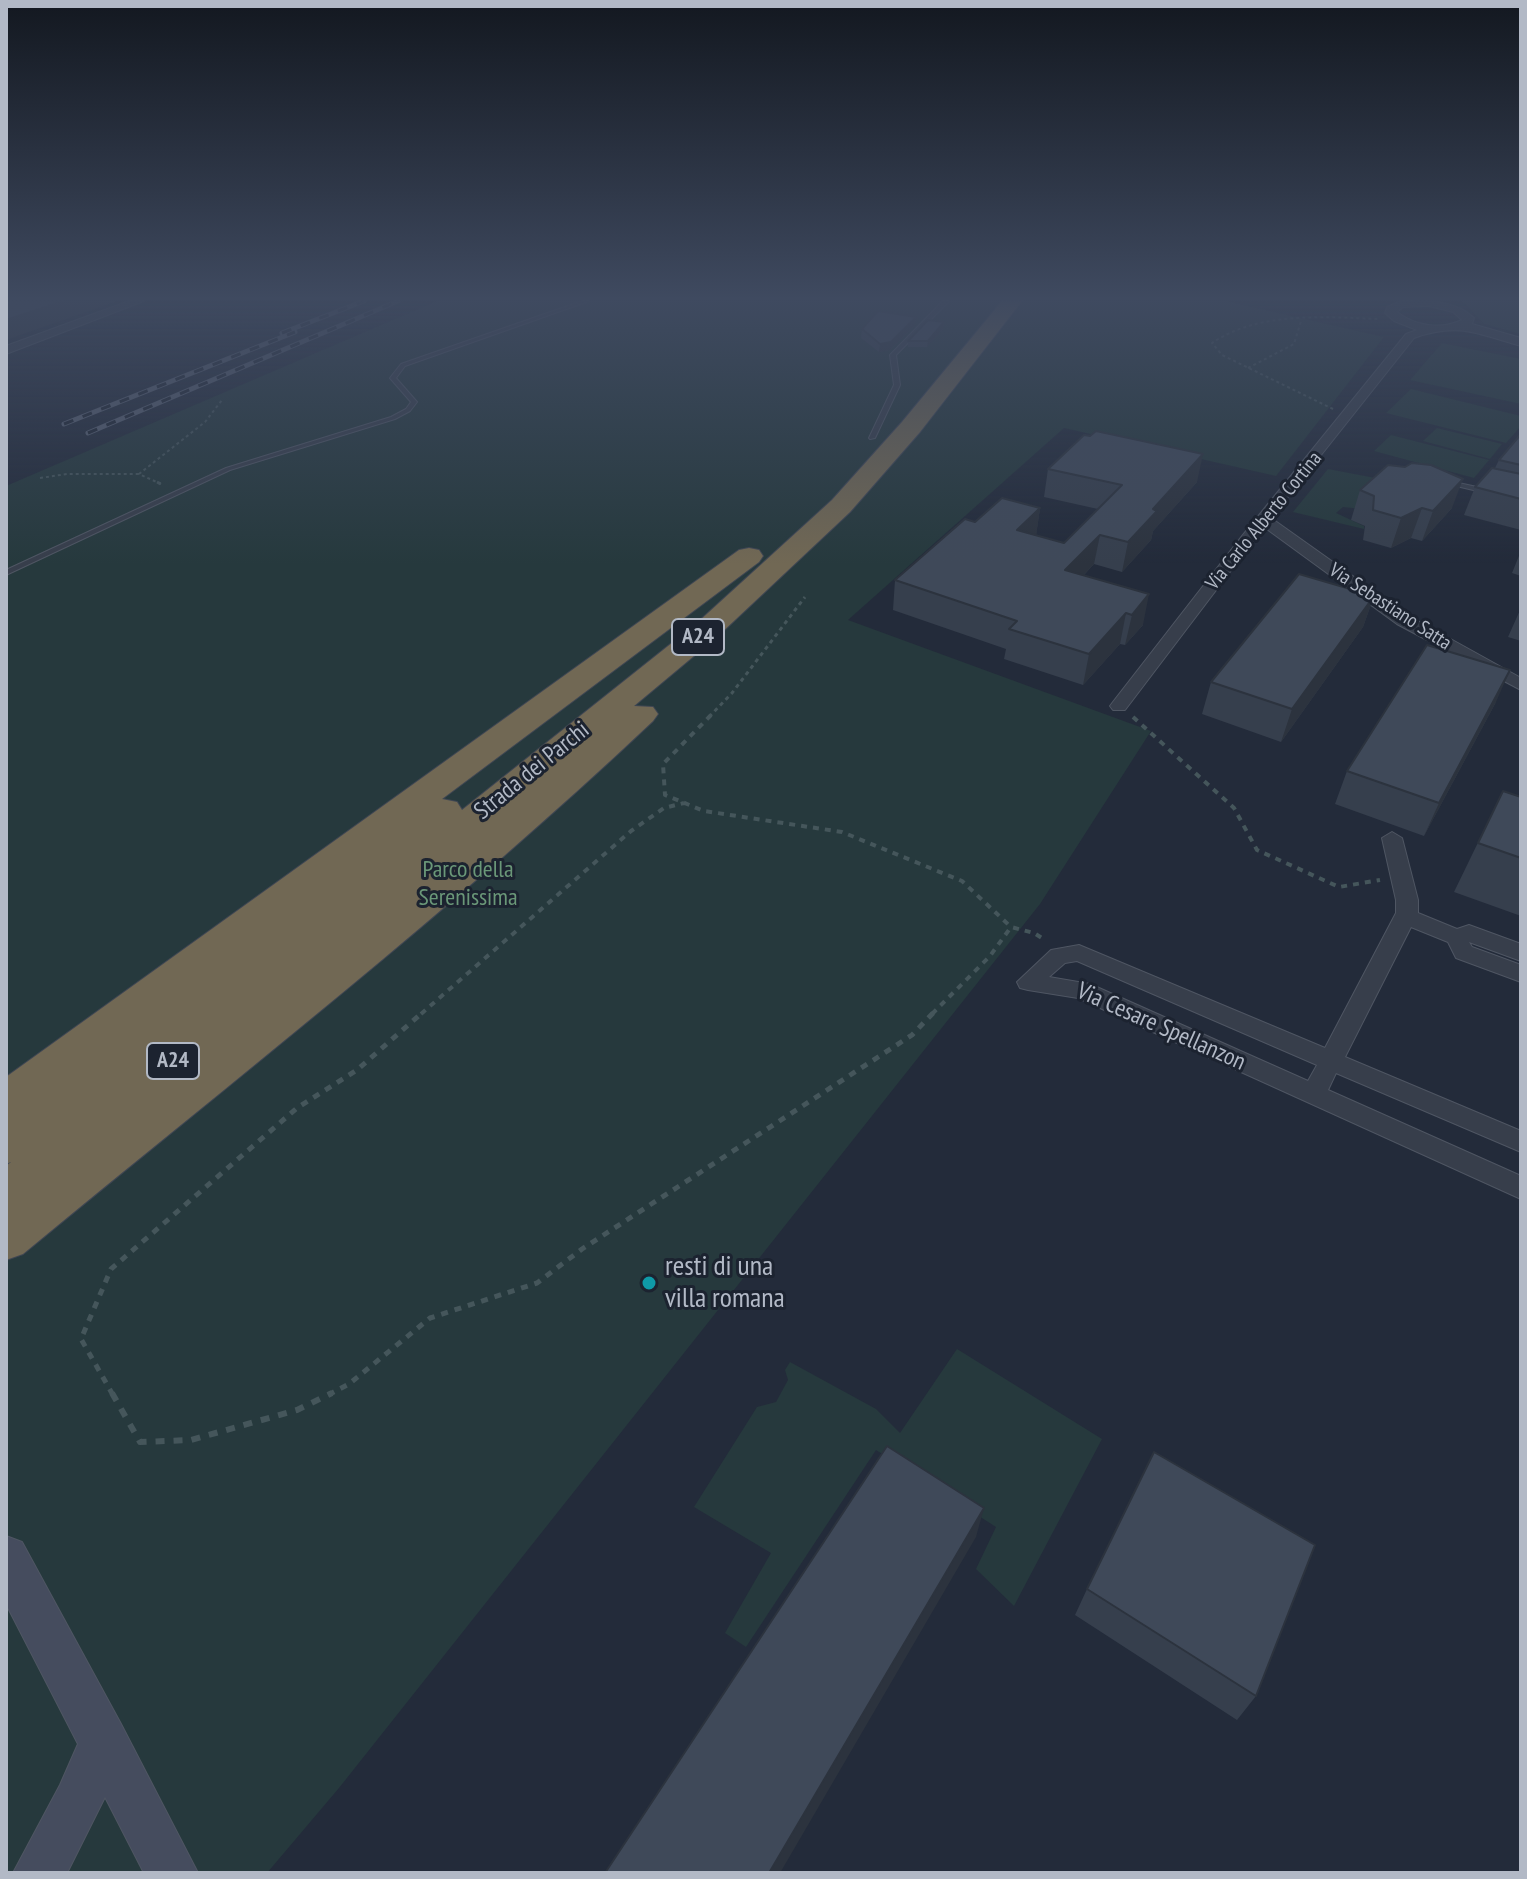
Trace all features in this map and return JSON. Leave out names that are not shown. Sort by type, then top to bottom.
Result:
[{"type":"highway","name":"Strada dei Parchi","points":[[6,1193],[658,638],[817,495],[914,389]]},
{"type":"highway","name":"Strada dei Parchi","points":[[6,1145],[323,922],[708,629],[841,506],[942,389]]},
{"type":"highway","points":[[6,1239],[584,767],[795,565],[841,506]]},
{"type":"highway","points":[[6,1101],[749,556]]},
{"type":"main road","points":[[6,1558],[172,1873]]},
{"type":"main road","points":[[39,1873],[78,1803],[104,1741]]},
{"type":"street","name":"Via Carlo Alberto Cortina","points":[[1119,706],[1369,389]]},
{"type":"street","name":"Via Sebastiano Satta","points":[[1264,520],[1403,620],[1521,685]]},
{"type":"street","points":[[1313,1095],[1406,916],[1408,903],[1392,838]]},
{"type":"street","points":[[1406,916],[1456,937],[1464,952],[1521,974]]},
{"type":"street","points":[[1456,937],[1469,933],[1521,953]]},
{"type":"street","name":"Via Cesare Spellanzon","points":[[1521,1142],[1084,955],[1067,953],[1051,961],[1028,982],[1082,990],[1521,1188]]},
{"type":"lane","points":[[6,573],[228,469],[393,418],[408,410],[414,402],[402,389]]},
{"type":"lane","points":[[872,438],[895,389]]},
{"type":"lane","points":[[1439,479],[1494,494]]},
{"type":"path","points":[[1290,389],[1331,409],[1350,413]]},
{"type":"path","points":[[139,474],[212,419],[222,400]]},
{"type":"path","points":[[40,478],[67,474],[139,474],[181,491]]},
{"type":"path","points":[[805,597],[732,693],[663,764],[665,795],[704,811],[842,832],[962,881],[1011,927],[1034,933],[1067,953]]},
{"type":"path","points":[[1119,706],[1234,808],[1257,850],[1339,887],[1402,876]]},
{"type":"path","points":[[684,803],[664,808],[631,831],[357,1070],[297,1108],[111,1269],[81,1339],[140,1442],[191,1440],[297,1410],[349,1384],[430,1318],[537,1283],[582,1249],[912,1035],[990,956],[1011,927]]},
{"type":"green space","name":"Parco della Serenissima","points":[[233,389],[1344,389],[1276,476],[1064,428],[848,620],[1151,731],[1040,904],[339,1788],[267,1873],[6,1873],[6,486]]},
{"type":"green space","points":[[1411,389],[1521,416],[1521,426],[1506,443],[1386,413]]},
{"type":"green space","points":[[1450,389],[1521,389],[1521,404]]},
{"type":"green space","points":[[1437,428],[1502,444],[1490,459],[1423,441]]},
{"type":"green space","points":[[1391,435],[1489,460],[1474,478],[1374,451]]},
{"type":"green space","points":[[1328,469],[1386,480],[1362,509],[1343,507],[1336,513],[1364,526],[1364,529],[1293,512]]},
{"type":"green space","points":[[957,1349],[1102,1439],[1014,1606],[976,1569],[996,1527],[876,1450],[746,1647],[725,1633],[771,1553],[694,1507],[757,1407],[776,1402],[788,1380],[785,1370],[790,1362],[876,1409],[900,1433]]},
{"type":"building","points":[[1096,431],[1203,454],[1128,542],[1100,535],[1065,570],[1149,594],[1132,615],[1126,613],[1089,654],[1009,629],[1017,621],[895,580],[965,519],[975,522],[1002,498],[1040,508],[1017,530],[1064,543],[1122,485],[1048,469],[1084,435],[1090,436]]},
{"type":"building","points":[[1521,434],[1521,465],[1499,460]]},
{"type":"building","points":[[1412,463],[1431,465],[1463,479],[1433,511],[1422,508],[1401,518],[1373,510],[1374,496],[1360,490],[1388,465],[1405,467]]},
{"type":"building","points":[[1492,468],[1521,474],[1521,499],[1475,487]]},
{"type":"building","points":[[1299,574],[1374,596],[1292,709],[1211,682]]},
{"type":"building","points":[[1427,645],[1510,670],[1439,803],[1347,771]]},
{"type":"building","points":[[1503,791],[1521,797],[1521,858],[1478,843]]},
{"type":"building","points":[[887,1446],[984,1508],[769,1873],[605,1873]]},
{"type":"building","points":[[1154,1452],[1315,1545],[1256,1696],[1087,1589]]},
{"type":"railway","points":[[64,424],[153,389]]},
{"type":"railway","points":[[88,433],[192,389]]},
{"type":"place","name":"resti di una villa romana","points":[[649,1283]]}]
